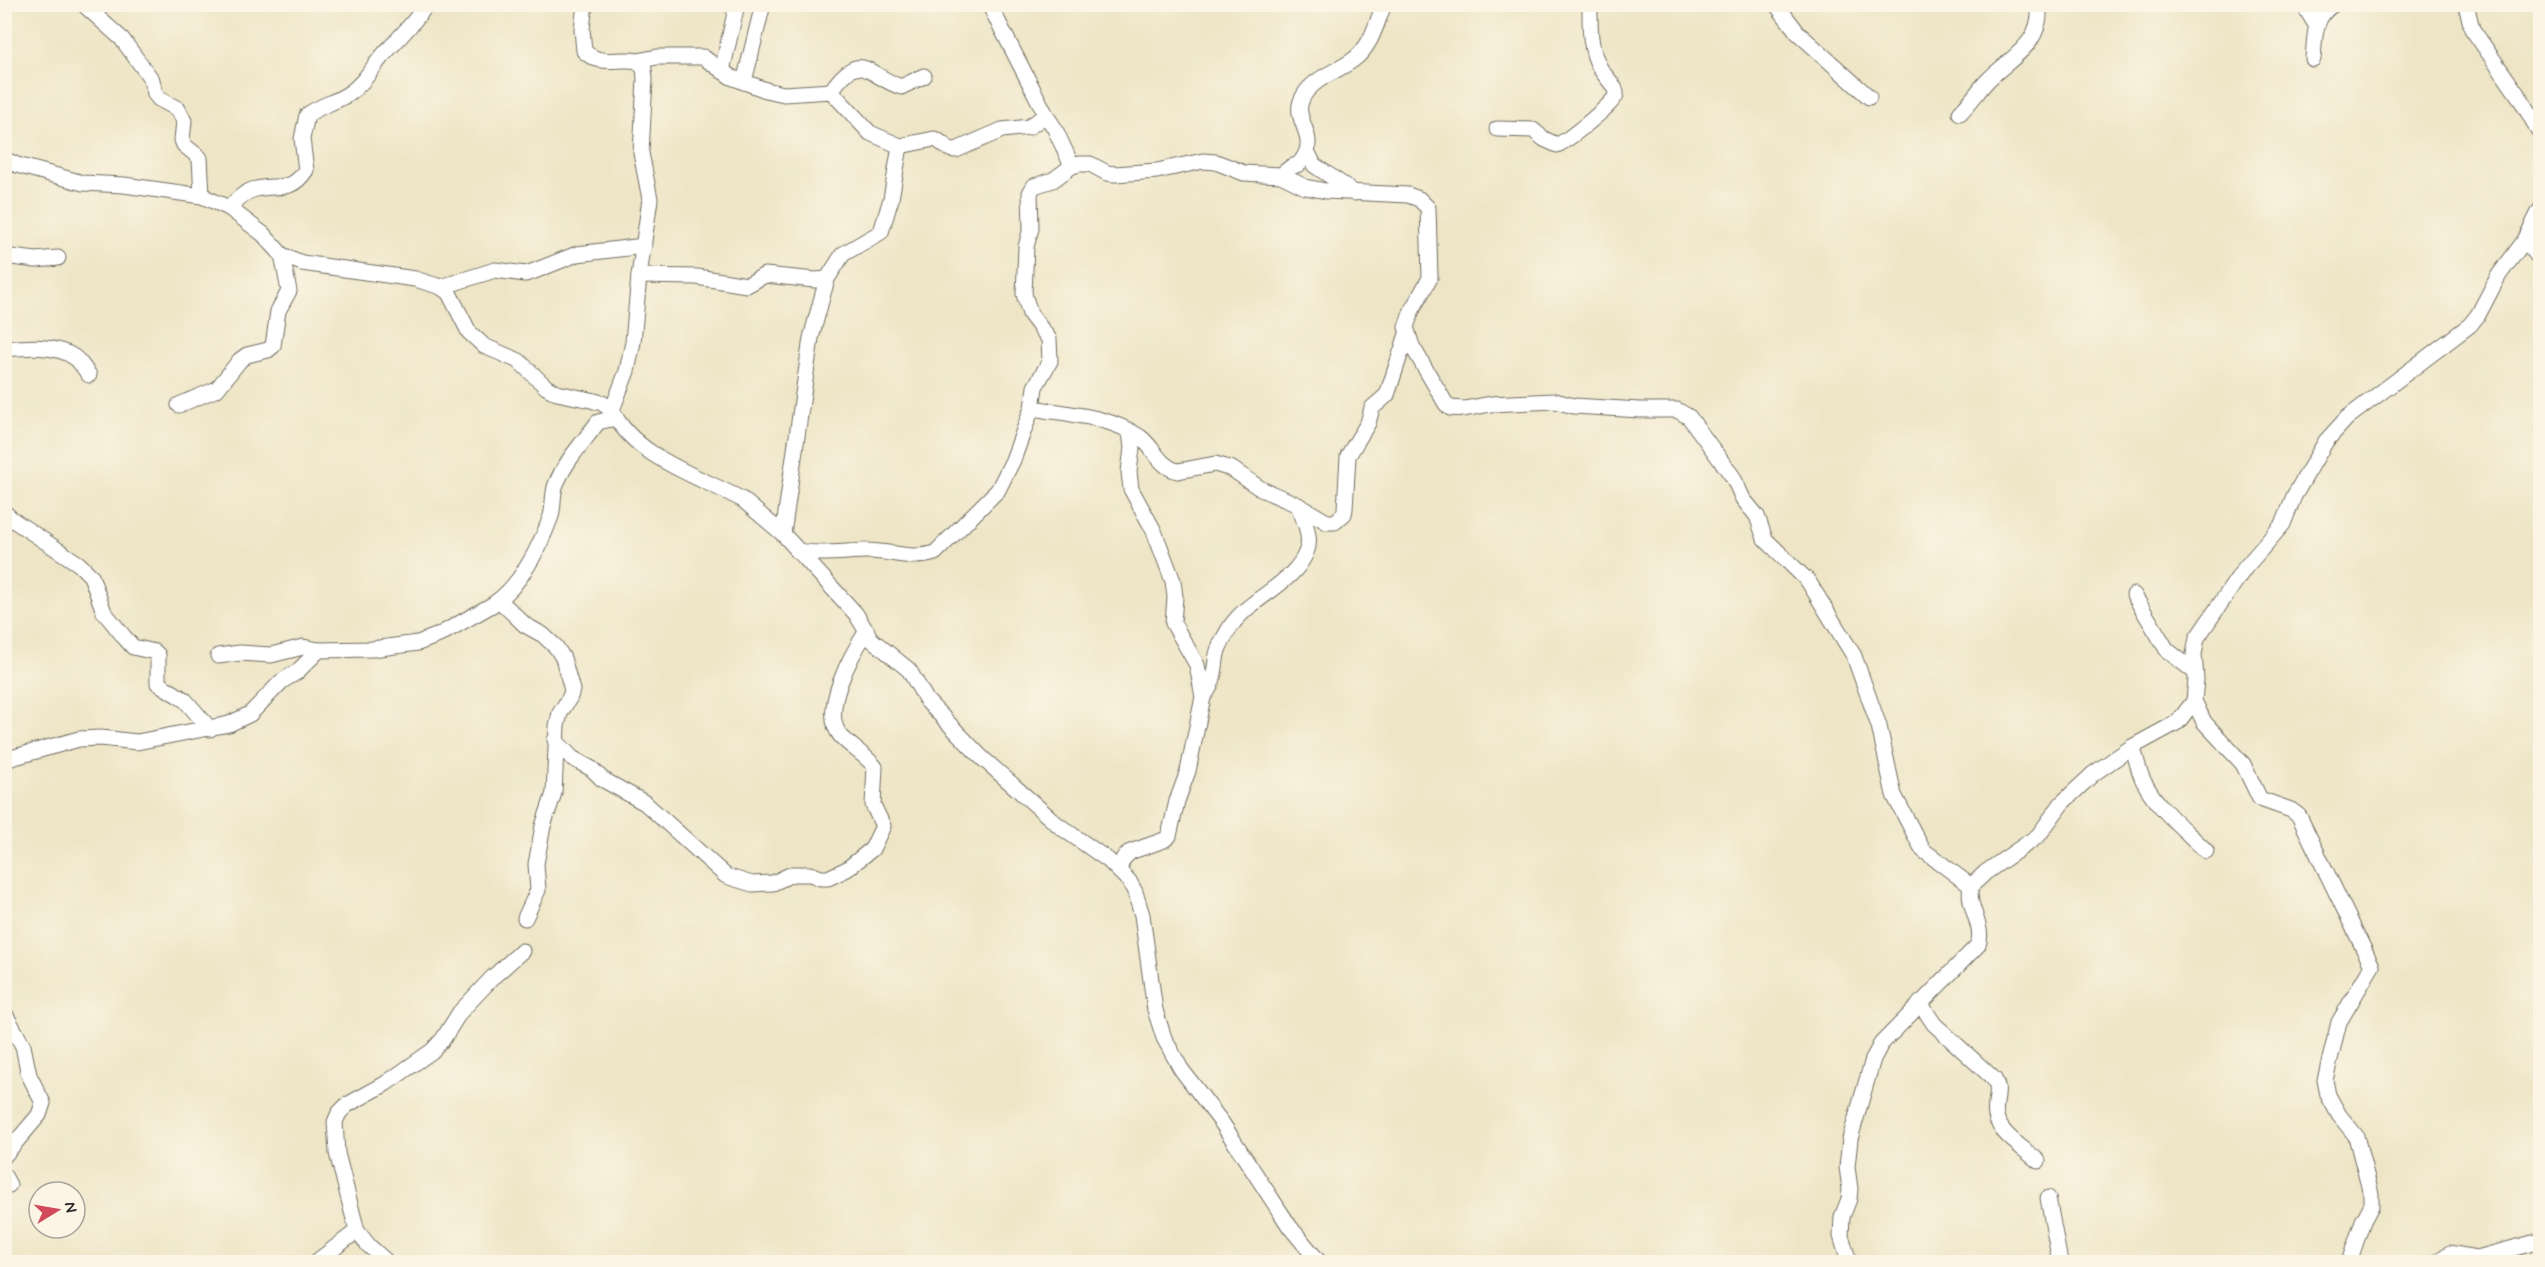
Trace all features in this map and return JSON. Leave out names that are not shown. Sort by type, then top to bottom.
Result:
[{"type":"street","points":[[82,4],[122,39],[152,80],[155,94],[159,99],[178,109],[184,121],[184,145],[199,154],[201,161],[202,196]]},
{"type":"street","points":[[585,4],[582,29],[584,51],[601,61],[638,61],[657,57],[693,56],[712,61],[722,71],[744,82],[784,94],[831,91]]},
{"type":"street","points":[[722,71],[737,4]]},
{"type":"street","points":[[744,82],[763,4]]},
{"type":"street","points":[[989,4],[1072,166]]},
{"type":"street","points":[[1281,175],[1291,167],[1299,165],[1307,151],[1310,140],[1299,114],[1300,104],[1306,91],[1353,60],[1365,48],[1375,31],[1384,4]]},
{"type":"street","points":[[1497,129],[1533,130],[1544,139],[1557,145],[1613,103],[1616,98],[1614,87],[1598,64],[1592,46],[1590,4]]},
{"type":"street","points":[[1776,4],[1798,33],[1869,98]]},
{"type":"street","points":[[1960,113],[1988,81],[2028,47],[2036,33],[2039,4]]},
{"type":"street","points":[[2303,4],[2316,25]]},
{"type":"street","points":[[2313,59],[2316,25],[2322,13],[2334,4]]},
{"type":"street","points":[[2466,4],[2472,29],[2541,133]]},
{"type":"street","points":[[229,208],[250,191],[292,185],[298,181],[306,170],[302,139],[307,115],[321,105],[347,95],[361,84],[414,23],[426,5]]},
{"type":"street","points":[[218,656],[240,653],[271,655],[303,647],[318,650],[372,649],[418,643],[439,635],[499,600],[518,578],[542,539],[552,513],[554,487],[566,464],[598,422],[614,414],[627,371],[633,342],[639,276],[650,199],[641,153],[645,79],[644,69],[638,61]]},
{"type":"street","points":[[831,91],[844,72],[851,69],[871,70],[901,87],[924,76]]},
{"type":"street","points":[[831,91],[870,133],[900,146],[934,139],[939,140],[948,149],[956,150],[1002,130],[1029,127],[1046,115]]},
{"type":"street","points":[[783,534],[811,338],[827,279],[843,254],[881,232],[891,199],[900,146]]},
{"type":"street","points":[[1307,151],[1314,165],[1354,193]]},
{"type":"street","points":[[4,159],[17,165],[83,183],[124,185],[202,196],[229,208],[262,234],[282,255],[302,263],[415,279],[441,287],[449,293],[469,332],[484,346],[519,362],[546,387],[557,393],[591,400],[614,414],[646,449],[743,500],[783,534],[856,614],[877,645],[909,670],[927,701],[980,756],[1058,825],[1119,870],[1135,892],[1142,915],[1155,1010],[1164,1038],[1181,1069],[1222,1123],[1290,1227],[1319,1263]]},
{"type":"street","points":[[797,551],[819,555],[865,551],[918,556],[935,553],[998,490],[1013,460],[1032,408],[1035,387],[1050,361],[1051,346],[1046,333],[1030,314],[1024,294],[1026,247],[1031,228],[1030,193],[1034,186],[1053,180],[1072,166],[1090,164],[1107,173],[1115,174],[1157,171],[1203,161],[1216,162],[1244,173],[1281,175],[1305,187],[1342,194],[1408,195],[1419,199],[1428,208],[1430,278],[1408,319],[1407,334],[1387,395],[1372,408],[1368,423],[1348,456],[1344,514],[1335,522],[1330,523],[1298,505],[1261,489],[1232,469],[1215,464],[1173,470],[1140,437],[1104,421],[1032,408]]},
{"type":"street","points":[[2349,1263],[2363,1221],[2371,1206],[2372,1194],[2356,1136],[2338,1115],[2328,1095],[2325,1080],[2339,1022],[2372,966],[2299,816],[2291,810],[2260,799],[2243,764],[2204,722],[2194,701],[2195,644],[2204,624],[2244,569],[2283,524],[2294,496],[2326,441],[2347,418],[2470,325],[2478,315],[2499,275],[2525,240],[2541,210]]},
{"type":"street","points":[[2525,240],[2541,259]]},
{"type":"street","points":[[441,287],[495,270],[525,274],[577,254],[644,246]]},
{"type":"street","points":[[179,405],[217,389],[247,354],[268,350],[273,346],[278,311],[289,291],[282,255]]},
{"type":"street","points":[[4,256],[36,260],[58,258]]},
{"type":"street","points":[[639,276],[697,277],[747,285],[765,275],[827,279]]},
{"type":"street","points":[[1407,334],[1450,408],[1464,409],[1491,404],[1555,401],[1574,406],[1677,410],[1689,417],[1733,477],[1743,499],[1757,516],[1764,538],[1808,581],[1854,656],[1879,726],[1894,795],[1917,839],[1928,854],[1971,886]]},
{"type":"street","points":[[4,349],[48,348],[63,352],[74,357],[89,375]]},
{"type":"street","points":[[1119,870],[1130,852],[1164,840],[1169,836],[1177,801],[1188,771],[1203,697],[1197,665],[1173,623],[1175,597],[1173,580],[1154,531],[1131,489],[1130,433]]},
{"type":"street","points":[[1203,697],[1211,688],[1215,677],[1217,653],[1238,615],[1282,582],[1307,549],[1307,533],[1298,505]]},
{"type":"street","points":[[4,512],[79,564],[91,576],[104,612],[125,638],[133,647],[155,652],[158,655],[158,683],[185,700],[210,729]]},
{"type":"street","points":[[2134,595],[2168,650],[2195,672]]},
{"type":"street","points":[[499,600],[525,625],[543,635],[556,647],[563,658],[572,690],[560,713],[555,740],[554,794],[543,826],[536,864],[538,890],[525,918]]},
{"type":"street","points":[[555,740],[572,758],[592,769],[602,779],[645,803],[726,876],[764,885],[792,874],[810,874],[828,878],[847,869],[872,849],[883,826],[873,805],[875,767],[841,736],[834,725],[833,715],[835,700],[854,652],[867,632]]},
{"type":"street","points":[[4,760],[79,739],[101,738],[137,742],[229,724],[250,714],[282,681],[297,672],[318,650]]},
{"type":"street","points":[[1849,1263],[1841,1236],[1842,1217],[1849,1199],[1847,1167],[1852,1124],[1864,1097],[1873,1059],[1881,1044],[1978,945],[1980,932],[1970,900],[1971,886],[1986,872],[2038,836],[2062,803],[2082,783],[2132,747],[2178,722],[2194,701]]},
{"type":"street","points":[[2132,747],[2143,780],[2152,795],[2206,851]]},
{"type":"street","points":[[387,1263],[357,1231],[337,1153],[335,1122],[346,1105],[385,1084],[432,1052],[460,1012],[493,976],[522,951]]},
{"type":"street","points":[[1920,1002],[1934,1024],[1994,1079],[1998,1085],[1995,1114],[1998,1123],[2038,1161]]},
{"type":"street","points":[[4,1012],[23,1046],[29,1075],[43,1103],[39,1116],[4,1156]]},
{"type":"street","points":[[2048,1198],[2060,1263]]},
{"type":"street","points":[[316,1263],[357,1231]]},
{"type":"street","points":[[2438,1263],[2450,1253],[2477,1258],[2541,1240]]}]
